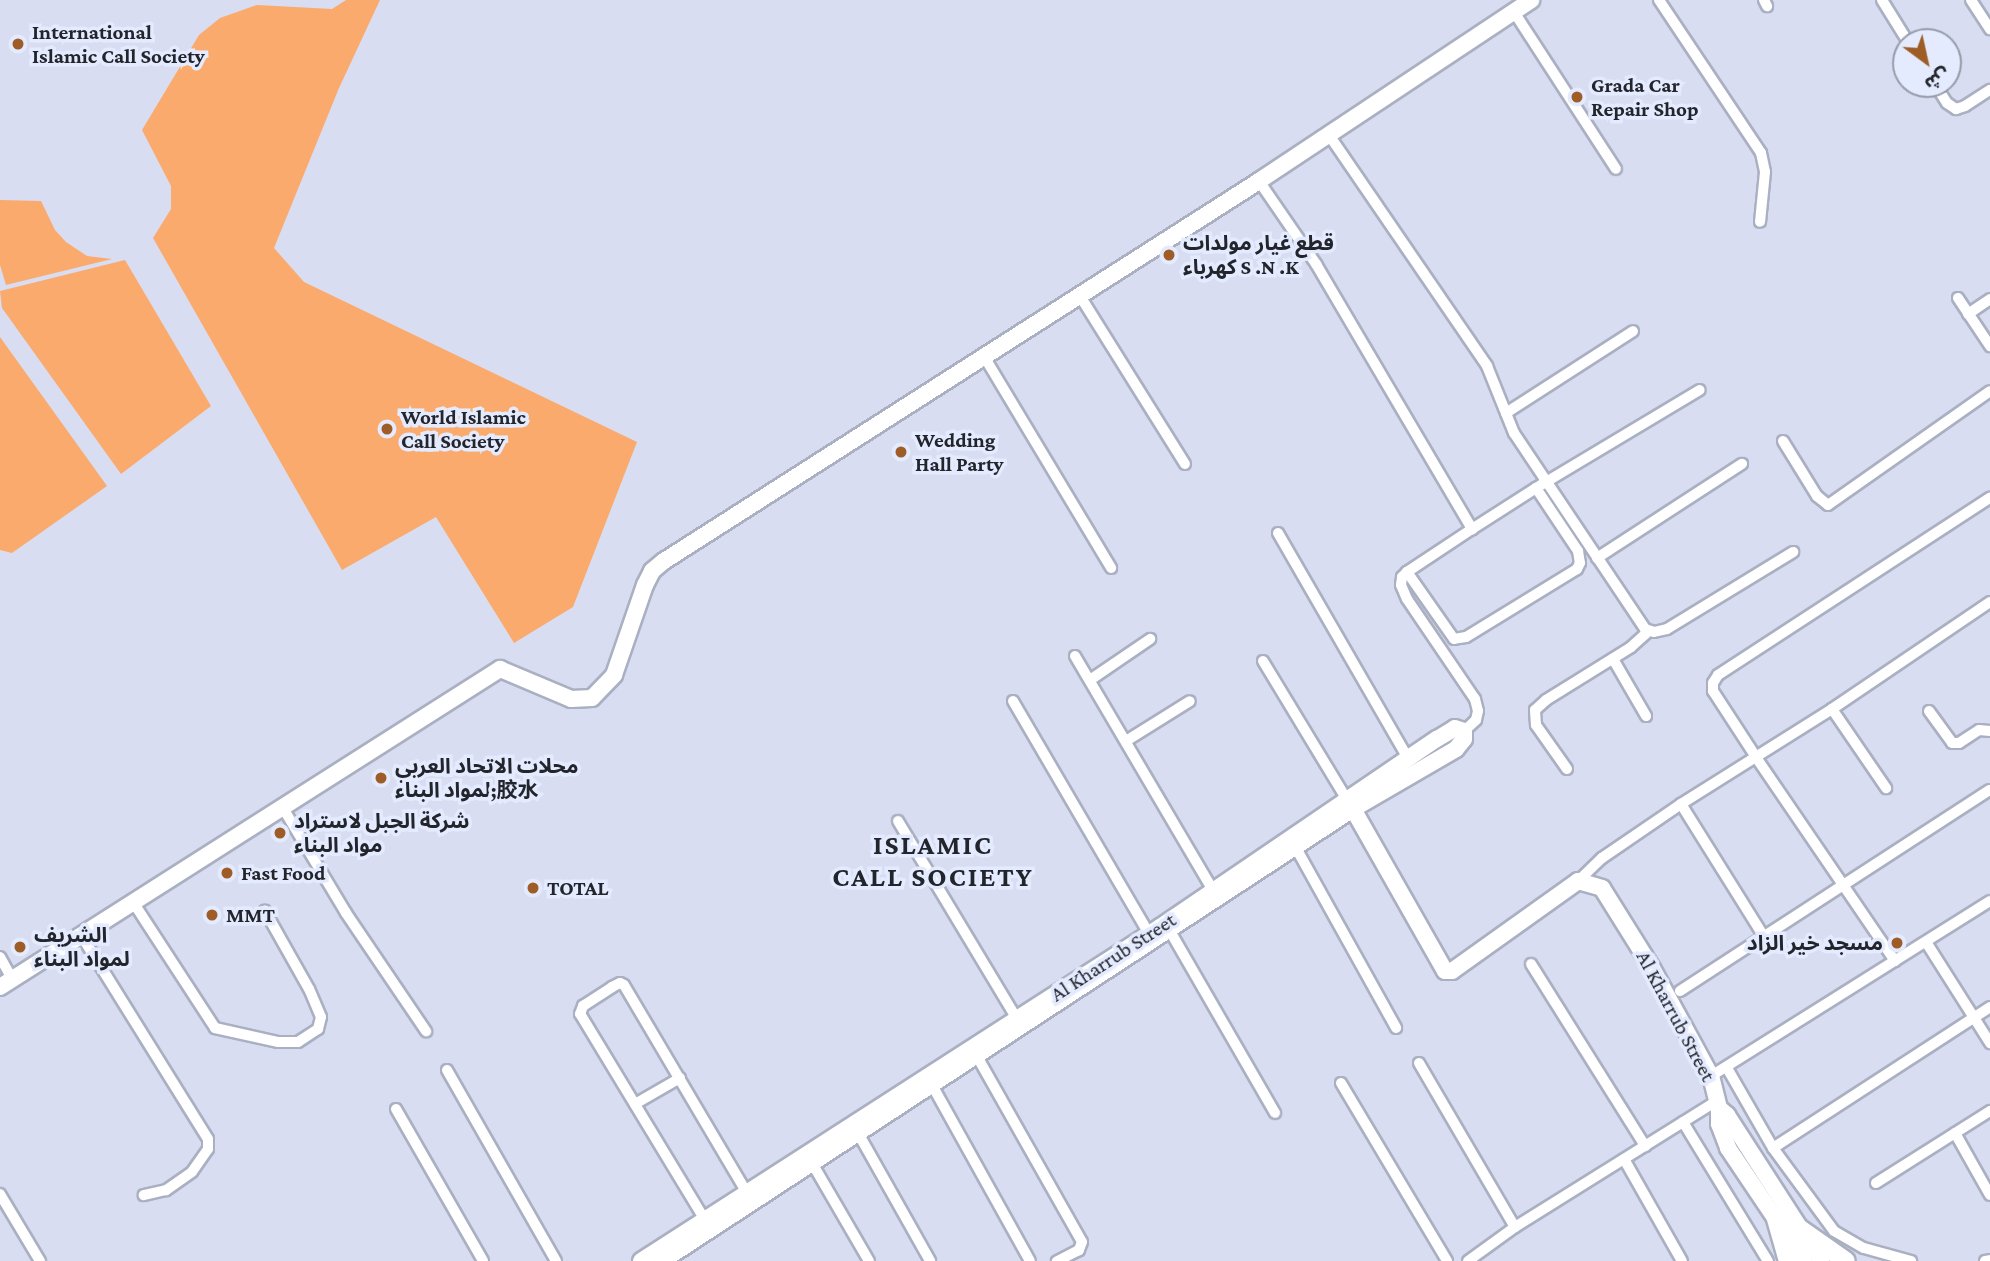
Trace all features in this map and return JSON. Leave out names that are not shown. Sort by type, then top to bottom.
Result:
[{"type":"main road","points":[[6,983],[501,669],[571,699],[592,698],[614,676],[652,571],[679,550],[985,358],[1259,181],[1531,0]]},
{"type":"main road","name":"Al Kharrub Street","points":[[641,1261],[747,1193],[975,1052],[1170,931],[1296,848],[1349,804],[1408,758],[1455,728],[1464,731],[1464,739],[1456,749],[1349,804],[1213,890],[1017,1019],[975,1052],[932,1085],[662,1261]]},
{"type":"main road","points":[[1349,804],[1445,971],[1452,971],[1578,881]]},
{"type":"main road","name":"Al Kharrub Street","points":[[1578,881],[1602,888],[1623,918],[1711,1076],[1724,1139],[1804,1261]]},
{"type":"main road","name":"Al Kharrub Street","points":[[1718,1105],[1821,1261]]},
{"type":"main road","points":[[1776,1219],[1788,1261]]},
{"type":"main road","points":[[1799,1228],[1846,1261]]},
{"type":"street","points":[[1659,0],[1761,153],[1765,172],[1760,222]]},
{"type":"street","points":[[1882,0],[1900,28]]},
{"type":"street","points":[[1971,0],[1990,29]]},
{"type":"street","points":[[1514,12],[1616,169]]},
{"type":"street","points":[[1944,98],[1956,108],[1965,106],[1990,90]]},
{"type":"street","points":[[1329,135],[1487,366],[1514,433],[1648,631]]},
{"type":"street","points":[[1259,181],[1317,264],[1472,530]]},
{"type":"street","points":[[1080,296],[1185,464]]},
{"type":"street","points":[[1958,298],[1990,346]]},
{"type":"street","points":[[1968,314],[1990,299]]},
{"type":"street","points":[[1506,414],[1633,331]]},
{"type":"street","points":[[985,358],[1111,568]]},
{"type":"street","points":[[1464,731],[1476,720],[1478,711],[1475,699],[1407,598],[1401,586],[1402,577],[1536,488],[1700,390]]},
{"type":"street","points":[[1783,441],[1817,496],[1828,505],[1990,391]]},
{"type":"street","points":[[1597,558],[1741,464]]},
{"type":"street","points":[[1407,572],[1448,632],[1459,640],[1577,569],[1580,563],[1578,551],[1536,488]]},
{"type":"street","points":[[1895,961],[1756,757],[1713,691],[1713,683],[1718,675],[1990,498]]},
{"type":"street","points":[[1278,533],[1408,758]]},
{"type":"street","points":[[1567,769],[1536,725],[1535,710],[1546,699],[1613,659],[1648,631],[1667,629],[1793,552]]},
{"type":"street","points":[[1578,881],[1602,858],[1681,804],[1832,709],[1990,602]]},
{"type":"street","points":[[1090,680],[1150,639]]},
{"type":"street","points":[[1075,656],[1213,890]]},
{"type":"street","points":[[1613,659],[1646,716]]},
{"type":"street","points":[[1263,661],[1349,804]]},
{"type":"street","points":[[1013,701],[1149,934]]},
{"type":"street","points":[[1126,741],[1190,701]]},
{"type":"street","points":[[1832,709],[1886,788]]},
{"type":"street","points":[[1929,710],[1952,743],[1959,743],[1979,730],[1990,731]]},
{"type":"street","points":[[1680,991],[1990,790]]},
{"type":"street","points":[[1681,804],[1763,935]]},
{"type":"street","points":[[283,808],[346,913],[426,1031]]},
{"type":"street","points":[[898,821],[1017,1019]]},
{"type":"street","points":[[1296,848],[1396,1028]]},
{"type":"street","points":[[1711,1076],[1990,901]]},
{"type":"street","points":[[133,902],[215,1028],[278,1042],[298,1042],[318,1029],[321,1017],[309,989],[265,911]]},
{"type":"street","points":[[1170,931],[1275,1113]]},
{"type":"street","points":[[81,935],[208,1139],[208,1149],[192,1172],[166,1190],[144,1195]]},
{"type":"street","points":[[1926,942],[1990,1043]]},
{"type":"street","points":[[0,957],[6,983]]},
{"type":"street","points":[[1531,964],[1644,1146]]},
{"type":"street","points":[[705,1220],[580,1014],[583,1006],[612,987],[620,983],[624,985],[747,1193]]},
{"type":"street","points":[[1773,1148],[1990,1007]]},
{"type":"street","points":[[975,1052],[1082,1242],[1079,1250],[1057,1261]]},
{"type":"street","points":[[1419,1063],[1515,1227]]},
{"type":"street","points":[[1727,1068],[1773,1148],[1834,1231],[1864,1248],[1911,1261]]},
{"type":"street","points":[[447,1070],[556,1261]]},
{"type":"street","points":[[635,1104],[680,1078]]},
{"type":"street","points":[[1341,1083],[1447,1261]]},
{"type":"street","points":[[932,1085],[1030,1261]]},
{"type":"street","points":[[1468,1261],[1515,1227],[1644,1146],[1718,1105]]},
{"type":"street","points":[[396,1109],[483,1261]]},
{"type":"street","points":[[1876,1183],[1990,1111]]},
{"type":"street","points":[[1683,1122],[1768,1261]]},
{"type":"street","points":[[858,1133],[929,1261]]},
{"type":"street","points":[[1955,1133],[1990,1195]]},
{"type":"street","points":[[1624,1159],[1682,1261]]},
{"type":"street","points":[[812,1163],[869,1261]]},
{"type":"street","points":[[0,1194],[40,1261]]},
{"type":"street","points":[[1984,1261],[1990,1259]]},
{"type":"shaded area","points":[[346,0],[380,0],[339,88],[274,248],[304,282],[637,442],[573,607],[514,643],[436,517],[342,570],[153,238],[171,209],[171,186],[142,130],[199,35],[220,18],[257,5],[332,9]]},
{"type":"shaded area","points":[[0,200],[41,201],[55,230],[66,242],[87,256],[112,259],[6,285],[0,265]]},
{"type":"shaded area","points":[[125,260],[211,406],[121,474],[2,308],[0,291]]},
{"type":"shaded area","points":[[0,337],[107,486],[12,553],[0,550]]},
{"type":"place","name":"International Islamic Call Society","points":[[18,44]]},
{"type":"place","name":"Grada Car Repair Shop","points":[[1577,97]]},
{"type":"place","name":"قطع غيار مولدات كهرباء S .N .K","points":[[1169,255]]},
{"type":"place","name":"World Islamic Call Society","points":[[387,429]]},
{"type":"place","name":"Wedding Hall Party","points":[[901,452]]},
{"type":"place","name":"محلات الاتحاد العربي لمواد البناء;胶水","points":[[381,778]]},
{"type":"place","name":"شركة الجبل لاستراد مواد البناء","points":[[280,833]]},
{"type":"place","name":"Fast Food","points":[[227,873]]},
{"type":"place","name":"TOTAL","points":[[533,888]]},
{"type":"place","name":"MMT","points":[[212,915]]},
{"type":"place","name":"مسجد خير الزاد","points":[[1897,943]]},
{"type":"place","name":"الشريف لمواد البناء","points":[[20,947]]},
{"type":"district","name":"ISLAMIC CALL SOCIETY","points":[[933,861]]}]
